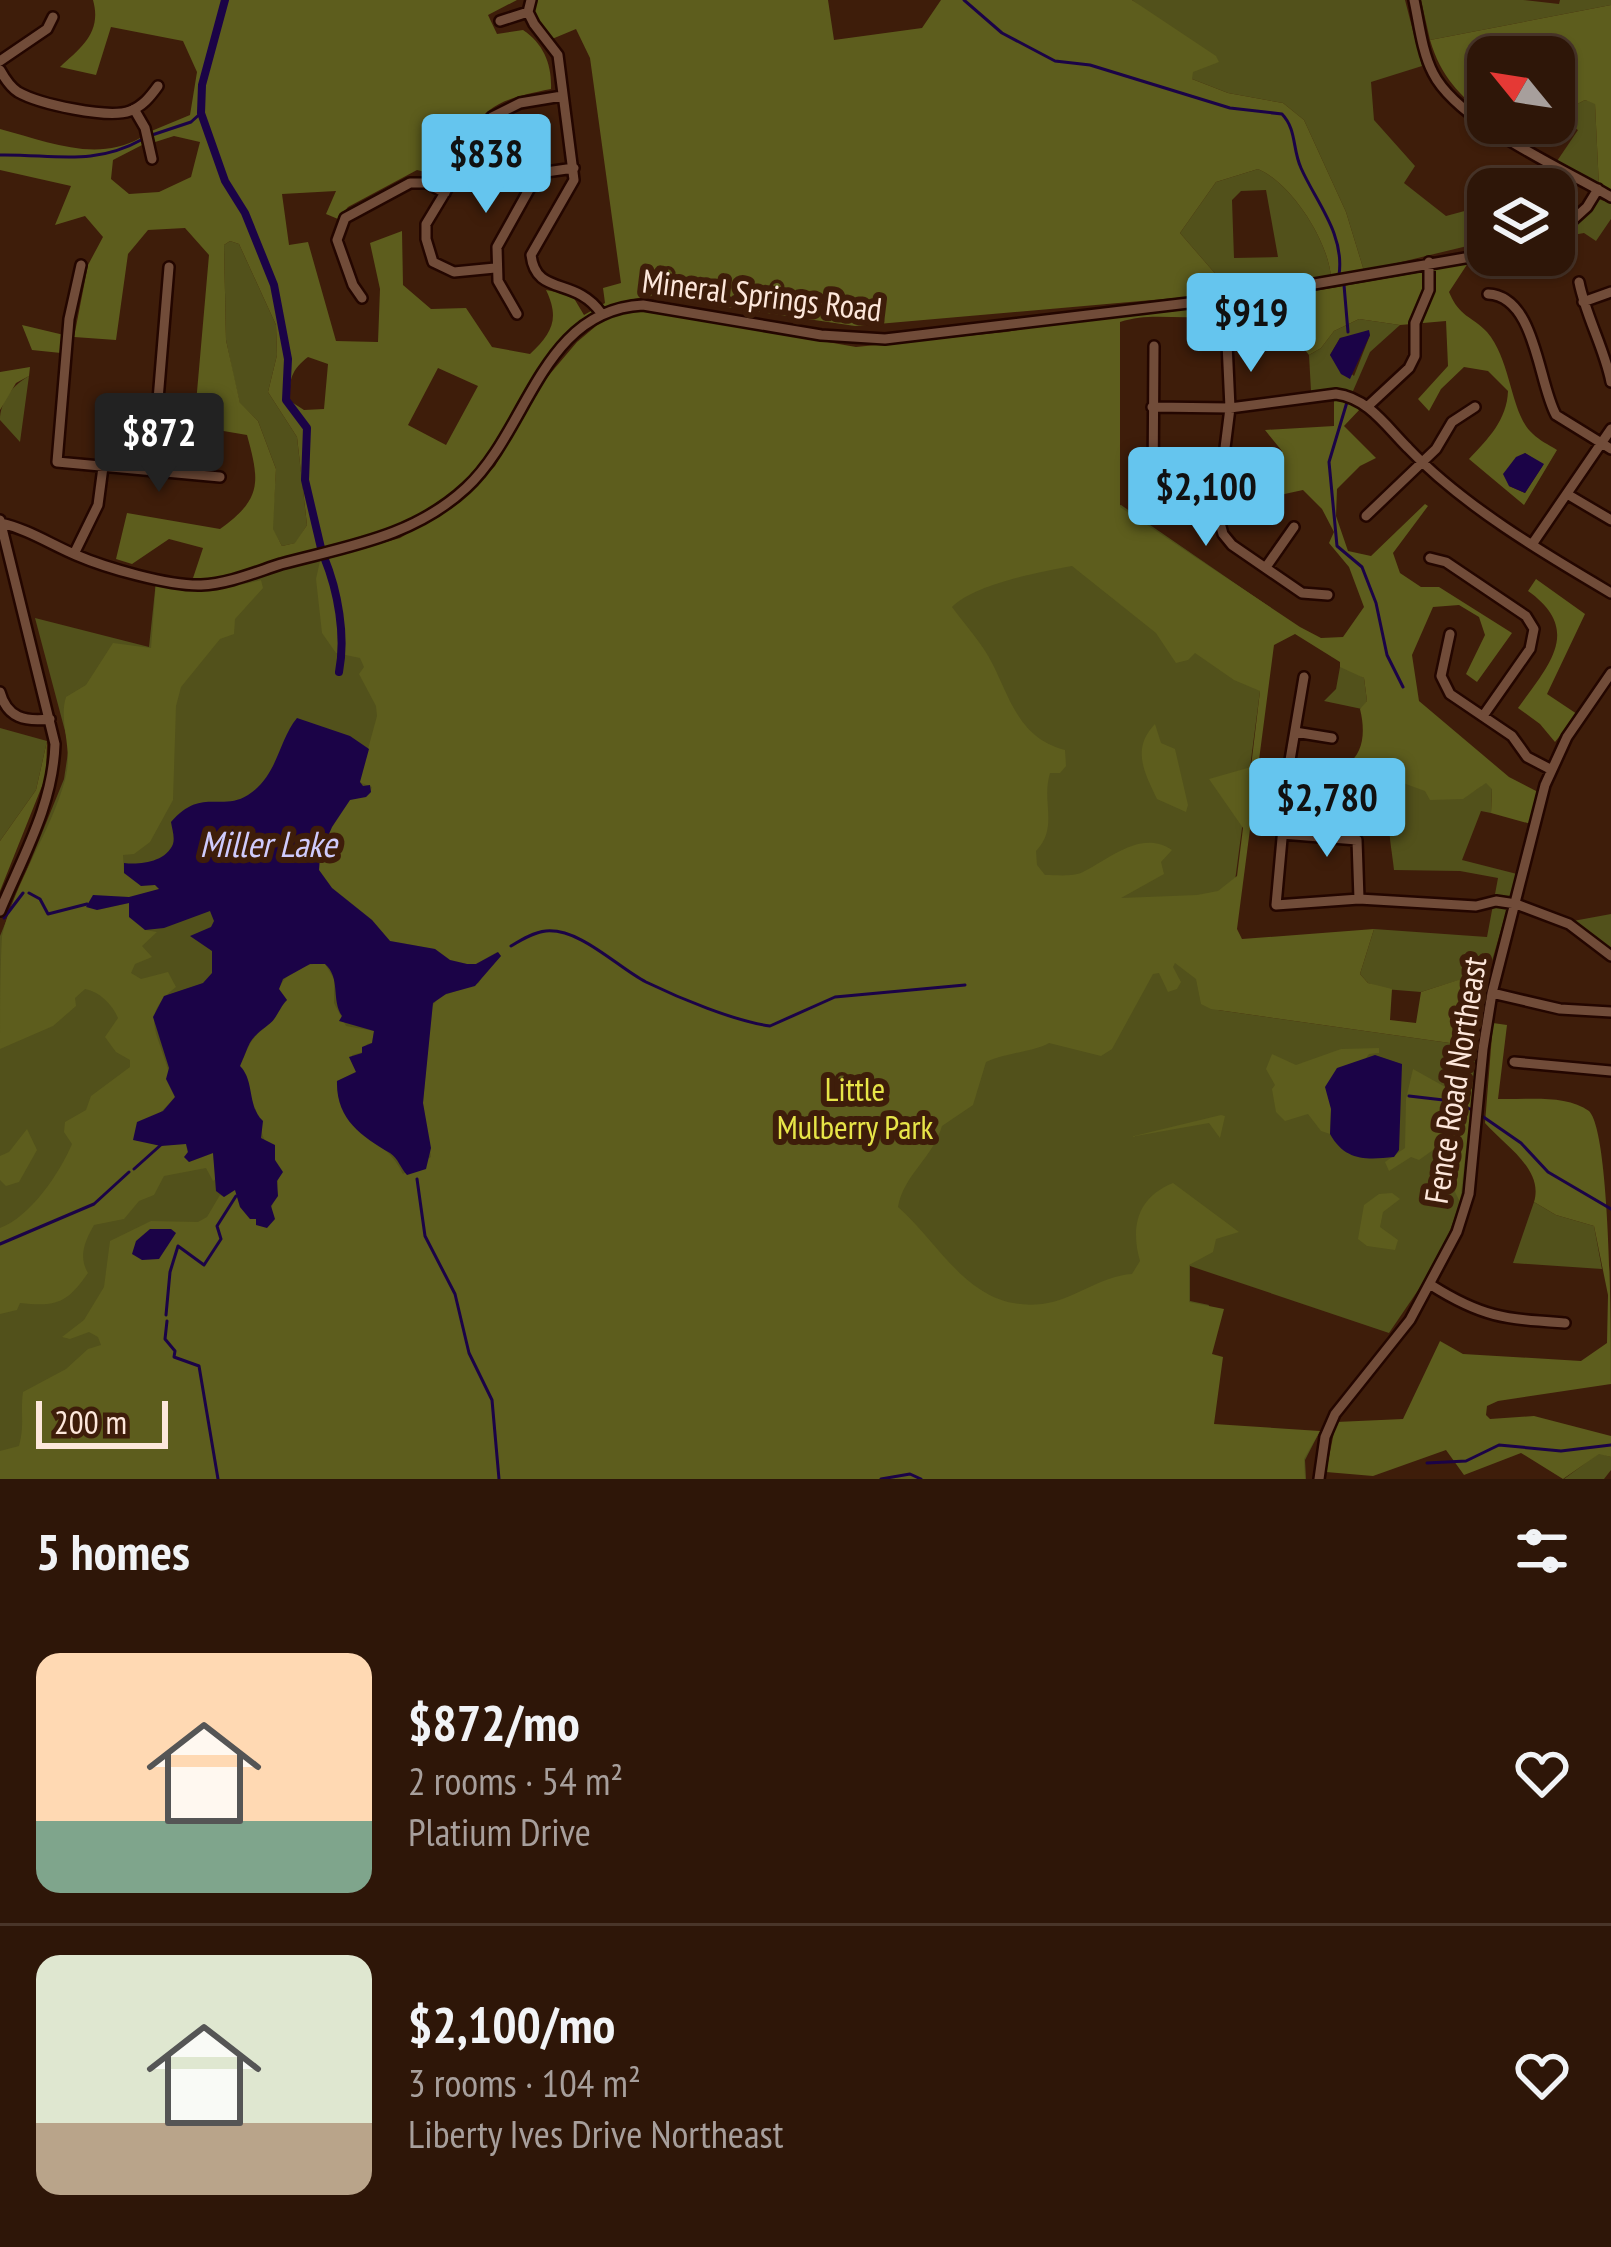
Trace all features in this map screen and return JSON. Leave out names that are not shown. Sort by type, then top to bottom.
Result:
[{"type":"street","points":[[1414,0],[1438,80],[1520,149],[1611,197]]},
{"type":"street","points":[[0,522],[74,554],[201,585],[402,532],[448,503],[487,467],[544,369],[597,316],[581,292],[538,277],[531,255],[574,180],[558,55],[530,6],[500,21]]},
{"type":"street","points":[[0,61],[47,28],[53,17]]},
{"type":"street","points":[[0,70],[16,91],[29,97],[97,113],[134,109],[158,86]]},
{"type":"street","points":[[495,268],[454,272],[433,262],[425,239],[426,224],[492,117],[520,103],[562,96]]},
{"type":"street","points":[[134,109],[145,128],[152,159]]},
{"type":"street","points":[[517,314],[495,268],[501,234],[530,184],[545,172],[574,168]]},
{"type":"street","points":[[362,298],[337,240],[345,218],[410,183],[427,183],[445,193]]},
{"type":"street","points":[[1575,218],[1598,189]]},
{"type":"street","name":"Mineral Springs Road","points":[[597,316],[617,307],[643,305],[821,335],[885,339],[1239,297],[1467,257]]},
{"type":"street","points":[[1367,406],[1409,368],[1415,356],[1414,322],[1429,284],[1425,263]]},
{"type":"street","points":[[81,265],[69,319],[56,455],[62,463],[220,477]]},
{"type":"street","points":[[152,472],[169,267]]},
{"type":"street","points":[[1579,282],[1605,351],[1611,382]]},
{"type":"street","points":[[1583,302],[1611,292]]},
{"type":"street","points":[[1488,295],[1508,298],[1514,305],[1539,357],[1556,416],[1607,446]]},
{"type":"street","points":[[1227,343],[1230,408],[1217,512],[1223,534],[1302,593],[1328,595]]},
{"type":"street","points":[[1153,489],[1154,346]]},
{"type":"street","points":[[1152,407],[1230,408],[1350,396],[1367,406],[1421,463],[1611,592]]},
{"type":"street","points":[[1366,516],[1436,448],[1452,422],[1475,406]]},
{"type":"street","points":[[1533,543],[1607,446],[1611,429]]},
{"type":"street","points":[[74,554],[98,505],[103,467]]},
{"type":"street","points":[[1223,467],[1245,470]]},
{"type":"street","points":[[1568,494],[1611,520]]},
{"type":"street","points":[[0,522],[49,715],[54,777],[0,911]]},
{"type":"street","points":[[1266,567],[1294,527]]},
{"type":"street","points":[[10,555],[14,537],[26,530]]},
{"type":"street","points":[[1430,558],[1446,562],[1526,616],[1534,629],[1530,650],[1483,716]]},
{"type":"street","points":[[1450,634],[1441,676],[1444,686],[1512,736],[1527,757],[1550,769]]},
{"type":"street","name":"Fence Road Northeast","points":[[1319,1479],[1325,1438],[1335,1414],[1431,1286],[1467,1201],[1492,992],[1550,769],[1611,673]]},
{"type":"street","points":[[1304,677],[1276,905],[1359,899],[1516,904],[1569,924],[1611,956]]},
{"type":"street","points":[[0,692],[10,713],[29,718],[49,715]]},
{"type":"street","points":[[1295,732],[1332,739]]},
{"type":"street","points":[[1282,833],[1357,840],[1359,899]]},
{"type":"street","points":[[1492,992],[1560,1009],[1611,1012]]},
{"type":"street","points":[[1514,1062],[1611,1071]]},
{"type":"street","points":[[1431,1286],[1496,1318],[1565,1323]]},
{"type":"green space","points":[[93,0],[517,0],[488,15],[497,34],[523,30],[536,42],[548,63],[551,89],[508,100],[484,115],[445,177],[417,170],[348,207],[338,219],[326,214],[336,191],[282,194],[289,245],[308,242],[336,341],[378,342],[380,289],[370,243],[402,231],[403,285],[431,309],[466,308],[492,347],[530,354],[538,346],[553,317],[546,290],[572,295],[584,315],[605,303],[603,288],[621,283],[590,58],[576,29],[552,39],[534,18],[534,0],[828,0],[834,40],[922,28],[941,0],[1132,0],[1216,56],[1219,62],[1193,72],[1192,79],[1228,93],[1283,103],[1304,120],[1346,212],[1364,271],[1331,277],[1323,246],[1306,214],[1283,187],[1258,169],[1216,182],[1180,233],[1232,293],[855,326],[652,296],[628,300],[587,319],[554,348],[485,462],[433,508],[397,528],[325,553],[236,576],[192,581],[203,548],[169,539],[132,564],[116,559],[127,513],[220,529],[244,508],[254,488],[247,435],[194,426],[209,255],[185,228],[148,230],[128,254],[116,340],[74,337],[88,265],[103,237],[85,216],[55,225],[71,186],[0,170],[0,129],[88,149],[106,149],[140,138],[142,145],[113,160],[111,179],[129,194],[159,192],[191,177],[200,142],[174,136],[152,143],[149,132],[190,115],[197,72],[183,41],[111,27],[96,75],[60,67],[88,38]],"holes":[[[239,244],[276,325],[277,355],[268,392],[297,437],[307,525],[295,543],[282,546],[273,529],[276,469],[258,421],[240,403],[226,340],[224,245]],[[308,357],[328,364],[324,409],[304,410],[290,401],[292,376]],[[438,368],[478,386],[446,445],[408,425]]]},
{"type":"green space","points":[[1132,0],[1405,0],[1422,66],[1371,82],[1374,120],[1415,166],[1404,183],[1446,216],[1467,210],[1467,246],[1364,271],[1346,212],[1304,120],[1283,103],[1228,93],[1192,79],[1164,25]]},
{"type":"green space","points":[[1421,0],[1559,4],[1560,0],[1611,0],[1611,5],[1430,40]]},
{"type":"green space","points":[[1611,5],[1611,193],[1599,187],[1595,104],[1585,100],[1575,105],[1575,36],[1467,36],[1467,100],[1452,84],[1430,40]]},
{"type":"green space","points":[[1585,100],[1595,103],[1599,187],[1575,174],[1575,168],[1555,164],[1569,144],[1575,144],[1575,105]]},
{"type":"green space","points":[[1258,169],[1270,176],[1295,200],[1315,230],[1331,277],[1232,293],[1180,233],[1216,182]],"holes":[[[1266,190],[1278,257],[1234,258],[1232,200],[1241,191]]]},
{"type":"green space","points":[[1598,199],[1611,203],[1611,219],[1596,241],[1584,233],[1575,235],[1575,227]]},
{"type":"green space","points":[[239,244],[276,325],[277,355],[268,392],[297,437],[307,525],[296,543],[282,546],[272,529],[276,469],[258,421],[240,404],[226,340],[224,245]]},
{"type":"green space","name":"Little Mulberry Park","points":[[1467,260],[1449,292],[1457,307],[1495,344],[1525,425],[1557,450],[1524,505],[1469,459],[1500,420],[1507,401],[1508,391],[1488,371],[1464,367],[1441,389],[1429,411],[1418,399],[1448,366],[1446,321],[1400,325],[1359,319],[1334,331],[1309,355],[1297,340],[1265,343],[1254,309],[1248,309],[1120,322],[1120,507],[1321,638],[1343,637],[1364,607],[1349,567],[1329,543],[1334,532],[1322,509],[1303,490],[1280,495],[1257,516],[1249,515],[1254,501],[1279,481],[1282,451],[1265,430],[1334,426],[1334,399],[1362,407],[1344,426],[1376,458],[1360,466],[1337,489],[1336,516],[1348,551],[1371,556],[1428,506],[1393,553],[1400,573],[1421,587],[1439,587],[1512,633],[1477,682],[1466,674],[1485,635],[1479,617],[1459,605],[1433,607],[1412,655],[1419,701],[1509,777],[1538,792],[1531,824],[1491,813],[1492,789],[1486,783],[1463,799],[1430,800],[1425,791],[1403,783],[1393,794],[1389,814],[1323,810],[1312,800],[1315,768],[1341,767],[1357,755],[1363,734],[1360,709],[1367,701],[1364,678],[1340,667],[1340,662],[1295,634],[1274,645],[1237,929],[1242,939],[1374,929],[1360,974],[1368,983],[1392,989],[1390,1020],[1416,1023],[1421,992],[1458,980],[1486,982],[1478,1047],[1211,1009],[1201,1004],[1196,979],[1175,963],[1181,982],[1177,989],[1168,992],[1159,973],[1153,974],[1112,1049],[1101,1056],[1049,1043],[986,1062],[973,1105],[942,1126],[898,1207],[977,1287],[1017,1304],[1042,1304],[1132,1274],[1140,1261],[1136,1236],[1140,1214],[1152,1196],[1173,1183],[1239,1232],[1216,1239],[1213,1252],[1189,1265],[1189,1302],[1224,1309],[1212,1354],[1223,1357],[1214,1424],[1320,1431],[1304,1459],[1305,1479],[0,1479],[0,1451],[19,1446],[23,1392],[101,1345],[89,1332],[62,1337],[84,1320],[104,1287],[110,1241],[151,1221],[198,1222],[207,1217],[220,1195],[235,1189],[250,1219],[271,1210],[277,1166],[240,1066],[253,1039],[287,1000],[279,989],[292,973],[325,964],[334,979],[334,1003],[346,1026],[374,1031],[372,1043],[352,1055],[356,1072],[337,1081],[344,1111],[386,1150],[403,1174],[431,1157],[423,1103],[431,1008],[439,997],[479,983],[484,971],[501,956],[497,952],[467,964],[435,949],[390,941],[319,870],[325,841],[339,816],[350,800],[366,796],[372,787],[359,782],[377,716],[359,674],[364,667],[360,658],[336,653],[322,633],[316,579],[320,561],[400,538],[449,509],[495,466],[538,388],[577,342],[602,321],[626,311],[657,312],[856,347],[1006,332],[1120,312],[1286,296],[1434,270],[1439,264]],"holes":[[[1525,453],[1543,465],[1525,493],[1509,486]],[[1072,566],[1156,633],[1176,663],[1195,653],[1234,680],[1260,691],[1251,767],[1209,779],[1243,828],[1237,876],[1218,891],[1197,895],[1121,898],[1164,874],[1161,862],[1172,850],[1161,844],[1138,844],[1075,875],[1045,875],[1037,865],[1036,851],[1047,833],[1050,773],[1060,773],[1066,766],[1065,750],[1027,727],[988,656],[952,607],[992,586]]]},
{"type":"green space","points":[[1359,319],[1400,325],[1370,352],[1353,391],[1311,391],[1309,355],[1334,331]],"holes":[[[1370,335],[1354,376],[1330,355],[1340,338]]]},
{"type":"green space","points":[[22,325],[64,335],[61,353],[32,350]]},
{"type":"green space","points":[[30,367],[29,376],[16,383],[0,410],[0,372]]},
{"type":"green space","points":[[29,376],[20,442],[0,420],[8,394]]},
{"type":"green space","name":"Little Mulberry Park","points":[[1121,505],[1271,608],[1218,1010],[1478,1047],[1464,1192],[1440,1258],[1389,1333],[1190,1266],[1190,1301],[1209,1305],[1183,1399],[1194,1449],[1320,1431],[1305,1460],[1306,1479],[0,1479],[0,936],[64,779],[69,746],[35,618],[149,647],[156,581],[216,590],[358,547],[831,568]]},
{"type":"green space","points":[[1536,579],[1585,614],[1547,694],[1577,714],[1555,742],[1518,708],[1549,662],[1557,634],[1545,605],[1528,591]]},
{"type":"green space","points":[[261,580],[263,588],[235,619],[234,634],[220,639],[181,687],[176,706],[173,800],[150,842],[134,854],[123,855],[124,873],[159,889],[97,910],[129,903],[145,930],[157,932],[142,946],[152,957],[135,964],[131,973],[141,979],[168,972],[176,987],[159,1005],[154,1021],[175,1097],[136,1141],[186,1143],[189,1162],[213,1153],[216,1179],[206,1168],[164,1176],[154,1195],[139,1201],[124,1219],[94,1225],[83,1255],[88,1273],[67,1297],[52,1303],[20,1303],[17,1310],[0,1314],[0,1228],[33,1204],[60,1168],[72,1144],[64,1132],[65,1122],[86,1110],[91,1096],[130,1067],[130,1060],[105,1037],[118,1018],[109,1003],[85,989],[75,998],[76,1006],[53,1026],[0,1049],[2,936],[65,780],[66,697],[86,685],[113,643],[151,648],[156,582],[209,589]]},
{"type":"green space","points":[[1340,667],[1364,678],[1367,701],[1362,709],[1324,701],[1336,689]]},
{"type":"green space","points":[[1155,724],[1161,743],[1175,749],[1186,812],[1157,799],[1144,769],[1144,742]]},
{"type":"green space","points":[[0,728],[47,741],[36,790],[0,841]]},
{"type":"green space","points":[[47,741],[46,776],[0,891],[0,841],[36,790]]},
{"type":"green space","points":[[1403,782],[1454,798],[1486,782],[1492,788],[1491,813],[1481,811],[1462,860],[1517,874],[1486,982],[1459,980],[1421,992],[1384,989],[1360,974],[1374,929],[1487,937],[1498,878],[1460,871],[1394,870],[1390,813]]},
{"type":"green space","points":[[1611,914],[1611,950],[1573,921]]},
{"type":"green space","points":[[1493,1023],[1507,1025],[1498,1099],[1569,1102],[1589,1111],[1596,1127],[1608,1239],[1611,1384],[1498,1401],[1487,1406],[1486,1415],[1490,1419],[1534,1416],[1611,1436],[1611,1457],[1599,1454],[1563,1479],[1521,1453],[1464,1475],[1446,1450],[1373,1476],[1326,1472],[1336,1422],[1403,1419],[1440,1341],[1463,1354],[1581,1361],[1607,1343],[1608,1295],[1594,1226],[1556,1215],[1534,1202],[1536,1190],[1528,1169],[1485,1123]]},
{"type":"green space","points":[[1379,1048],[1379,1053],[1369,1054],[1331,1109],[1330,1134],[1321,1131],[1308,1114],[1285,1121],[1276,1112],[1275,1085],[1266,1069],[1272,1054],[1296,1065],[1341,1049]]},
{"type":"green space","points":[[1413,1069],[1447,1088],[1459,1080],[1474,1081],[1460,1202],[1455,1192],[1459,1168],[1433,1150],[1389,1171],[1385,1162],[1405,1148],[1406,1099]]},
{"type":"green space","points":[[1225,1116],[1220,1138],[1209,1123],[1130,1137]]},
{"type":"green space","points":[[27,1129],[37,1150],[19,1182],[6,1186],[0,1180],[0,1156]]},
{"type":"green space","points":[[1392,1193],[1400,1199],[1383,1212],[1380,1227],[1398,1240],[1395,1250],[1367,1246],[1358,1239],[1364,1205],[1379,1194]]},
{"type":"green space","points":[[1534,1202],[1556,1215],[1594,1226],[1602,1269],[1513,1263]]},
{"type":"green space","points":[[1599,1453],[1611,1457],[1611,1470],[1604,1479],[1564,1479]]},
{"type":"water","points":[[1369,330],[1350,379],[1341,374],[1330,355],[1340,338]]},
{"type":"water","points":[[1525,453],[1544,464],[1525,493],[1509,486],[1503,474]]},
{"type":"water","name":"Miller Lake","points":[[297,718],[350,736],[369,749],[360,782],[370,785],[371,792],[350,800],[320,855],[319,870],[332,888],[390,941],[435,949],[467,964],[498,952],[501,956],[475,986],[433,1003],[423,1103],[431,1148],[426,1169],[407,1175],[393,1155],[352,1125],[338,1094],[337,1081],[356,1072],[349,1057],[372,1043],[374,1031],[339,1021],[335,982],[325,964],[310,964],[283,979],[279,989],[287,1000],[253,1039],[240,1066],[263,1121],[261,1138],[275,1145],[275,1160],[283,1172],[271,1206],[275,1219],[267,1228],[250,1219],[235,1190],[224,1197],[216,1191],[213,1153],[189,1162],[184,1157],[186,1144],[161,1146],[133,1140],[137,1122],[163,1111],[175,1097],[166,1079],[169,1068],[153,1017],[164,996],[203,983],[212,973],[212,951],[190,936],[211,927],[210,911],[145,930],[129,917],[129,903],[97,910],[86,907],[93,895],[129,897],[159,889],[141,886],[124,873],[124,863],[145,863],[165,855],[174,841],[171,822],[192,805],[238,800],[258,787]]},
{"type":"water","points":[[1375,1055],[1402,1064],[1399,1150],[1394,1157],[1357,1157],[1342,1149],[1330,1134],[1331,1109],[1325,1087],[1337,1068]]},
{"type":"water","points":[[150,1229],[176,1233],[159,1259],[142,1260],[132,1254],[136,1241]]},
{"type":"waterway","points":[[225,0],[202,85],[201,113],[225,181],[245,213],[274,285],[288,359],[286,400],[307,428],[305,480],[321,548]]},
{"type":"waterway","points":[[964,0],[1002,33],[1055,61],[1090,65],[1230,108],[1282,114],[1301,168],[1334,232],[1339,275]]},
{"type":"waterway","points":[[152,135],[191,122],[201,113]]},
{"type":"waterway","points":[[0,155],[90,156],[143,139]]},
{"type":"waterway","points":[[1344,285],[1348,332]]},
{"type":"waterway","points":[[1347,402],[1329,462],[1337,546],[1362,567],[1376,603],[1387,655],[1403,687]]},
{"type":"waterway","points":[[324,557],[339,614],[339,672]]},
{"type":"waterway","points":[[4,918],[23,893]]},
{"type":"waterway","points":[[29,893],[40,899],[48,914],[87,904]]},
{"type":"waterway","points":[[511,946],[541,932],[572,936],[659,988],[770,1026],[835,997],[965,985]]},
{"type":"waterway","points":[[1409,1096],[1452,1101],[1470,1109]]},
{"type":"waterway","points":[[1482,1116],[1521,1143],[1548,1172],[1611,1209]]},
{"type":"waterway","points":[[134,1169],[163,1143]]},
{"type":"waterway","points":[[0,1244],[94,1204],[129,1172]]},
{"type":"waterway","points":[[417,1179],[425,1236],[455,1294],[469,1353],[492,1400],[499,1479]]},
{"type":"waterway","points":[[166,1315],[178,1246],[204,1265],[221,1239],[217,1226],[236,1196]]},
{"type":"waterway","points":[[167,1321],[165,1339],[174,1357],[199,1366],[218,1479]]},
{"type":"waterway","points":[[1427,1463],[1466,1461],[1499,1445],[1561,1451],[1611,1445]]},
{"type":"waterway","points":[[881,1479],[910,1474],[921,1479]]}]
